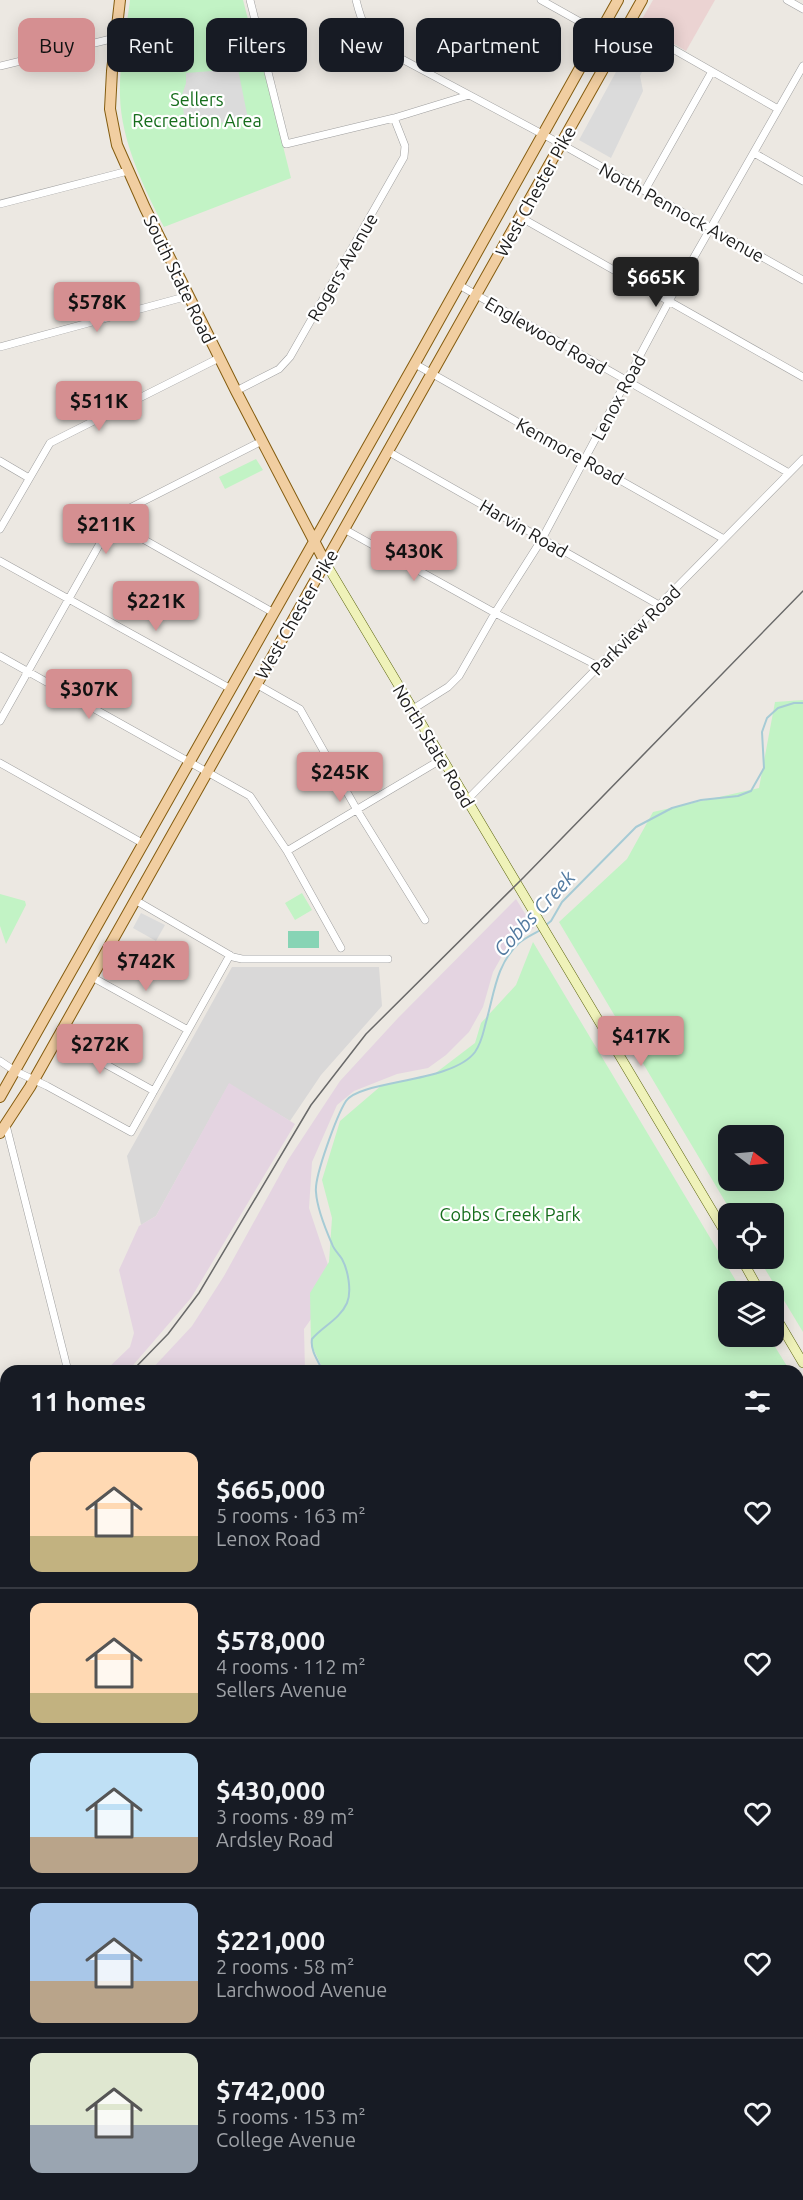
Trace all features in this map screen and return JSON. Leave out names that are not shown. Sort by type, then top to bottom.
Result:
[{"type":"main road","name":"South State Road","points":[[118,18],[120,0]]},
{"type":"main road","name":"West Chester Pike","points":[[608,18],[618,0]]},
{"type":"main road","name":"West Chester Pike","points":[[632,18],[642,0]]},
{"type":"main road","name":"South State Road","points":[[113,72],[110,109],[117,145],[128,171],[236,392],[325,562]]},
{"type":"main road","name":"West Chester Pike","points":[[0,1097],[578,72]]},
{"type":"main road","name":"West Chester Pike","points":[[3,1129],[58,1038],[602,72]]},
{"type":"main road","name":"North State Road","points":[[325,562],[718,1221]]},
{"type":"main road","points":[[100,921],[118,931]]},
{"type":"main road","points":[[784,1331],[803,1363]]},
{"type":"street","points":[[250,0],[286,144],[394,118],[469,94]]},
{"type":"street","name":"North Pennock Avenue","points":[[356,0],[360,17],[370,36],[385,50],[645,190],[803,280]]},
{"type":"street","points":[[541,0],[573,18]]},
{"type":"street","points":[[787,0],[803,9]]},
{"type":"street","points":[[0,66],[107,40]]},
{"type":"street","points":[[674,51],[778,109]]},
{"type":"street","name":"Lenox Road","points":[[412,709],[448,687],[459,676],[495,613],[542,539],[669,301],[778,109],[799,80],[803,66]]},
{"type":"street","points":[[645,190],[711,73]]},
{"type":"street","name":"Rogers Avenue","points":[[236,392],[279,369],[290,357],[404,157],[405,146],[394,118]]},
{"type":"street","points":[[754,153],[803,181]]},
{"type":"street","points":[[0,204],[128,171]]},
{"type":"street","points":[[520,217],[803,377]]},
{"type":"street","name":"Englewood Road","points":[[459,285],[789,474]]},
{"type":"street","points":[[0,347],[188,296]]},
{"type":"street","points":[[0,529],[50,443],[219,358]]},
{"type":"street","name":"Kenmore Road","points":[[415,364],[724,538]]},
{"type":"street","points":[[0,722],[111,521],[122,511],[262,441]]},
{"type":"street","name":"Harvin Road","points":[[389,452],[659,605]]},
{"type":"street","name":"Parkview Road","points":[[467,800],[803,459]]},
{"type":"street","points":[[0,461],[29,478]]},
{"type":"street","points":[[111,521],[274,613]]},
{"type":"street","points":[[345,529],[495,613],[598,666]]},
{"type":"street","points":[[0,561],[231,688]]},
{"type":"street","points":[[0,656],[250,796],[287,851],[341,948]]},
{"type":"street","points":[[256,684],[300,710],[357,810],[425,920]]},
{"type":"street","points":[[287,851],[442,759]]},
{"type":"street","points":[[0,763],[144,844]]},
{"type":"street","points":[[135,900],[230,955],[242,958],[388,959]]},
{"type":"street","points":[[0,1061],[33,1081],[47,1086],[131,1132],[230,955]]},
{"type":"street","points":[[92,976],[188,1030]]},
{"type":"street","points":[[58,1038],[154,1090]]},
{"type":"street","points":[[3,1129],[66,1365]]},
{"type":"shaded area","points":[[653,0],[715,0],[686,51],[674,44],[674,18],[643,18]]},
{"type":"shaded area","points":[[239,72],[248,119],[185,128],[182,95],[186,73]]},
{"type":"shaded area","points":[[616,72],[642,72],[640,76],[643,91],[611,158],[579,140]]},
{"type":"shaded area","points":[[516,899],[534,928],[507,947],[493,972],[483,1007],[469,1032],[446,1055],[428,1068],[397,1074],[354,1091],[337,1105],[312,1162],[309,1208],[330,1271],[331,1291],[304,1329],[305,1365],[156,1365],[192,1326],[224,1276],[288,1160],[340,1081],[398,1018]]},
{"type":"shaded area","points":[[141,913],[165,925],[156,941],[133,928]]},
{"type":"shaded area","points":[[232,967],[379,967],[382,1006],[321,1075],[290,1121],[229,1084],[156,1216],[141,1225],[127,1156]]},
{"type":"shaded area","points":[[229,1083],[295,1124],[191,1298],[133,1365],[111,1365],[130,1347],[134,1333],[119,1270],[139,1226],[156,1216]]},
{"type":"green space","name":"Sellers Recreation Area","points":[[130,0],[243,0],[248,18],[206,18],[206,72],[264,72],[291,178],[164,227],[135,164],[124,130],[120,96],[121,72],[194,72],[194,18],[127,18]]},
{"type":"green space","points":[[256,459],[263,470],[225,489],[219,477]]},
{"type":"green space","points":[[803,700],[803,1332],[784,1300],[784,1281],[772,1281],[765,1269],[784,1269],[784,1203],[726,1203],[719,1191],[784,1191],[784,1125],[718,1125],[718,1189],[559,922],[627,859],[653,812],[759,788],[775,702]]},
{"type":"green space","points":[[302,893],[312,910],[295,920],[285,903]]},
{"type":"green space","points":[[0,894],[25,901],[26,905],[6,944],[0,926]]},
{"type":"green space","points":[[288,931],[319,931],[319,948],[288,948]]},
{"type":"green space","name":"Cobbs Creek Park","points":[[533,942],[718,1251],[718,1269],[729,1269],[736,1281],[718,1281],[718,1347],[775,1347],[786,1365],[321,1365],[311,1344],[310,1293],[329,1262],[332,1218],[322,1180],[340,1121],[382,1085],[433,1075],[475,1043],[481,1023],[516,985]]},
{"type":"waterway","name":"Cobbs Creek","points":[[546,925],[551,921],[562,902],[636,827],[672,808],[701,800],[738,796],[751,791],[764,768],[762,732],[767,718],[778,708],[803,703]]},
{"type":"waterway","name":"Cobbs Creek","points":[[320,1365],[313,1351],[312,1339],[340,1314],[347,1303],[349,1293],[346,1269],[324,1225],[316,1192],[322,1160],[342,1108],[346,1101],[355,1094],[447,1070],[463,1062],[475,1052],[482,1037],[497,980],[505,960],[519,943],[542,929]]},
{"type":"tram line","points":[[138,1365],[168,1334],[199,1293],[311,1105],[366,1034],[524,877],[803,591]]}]
